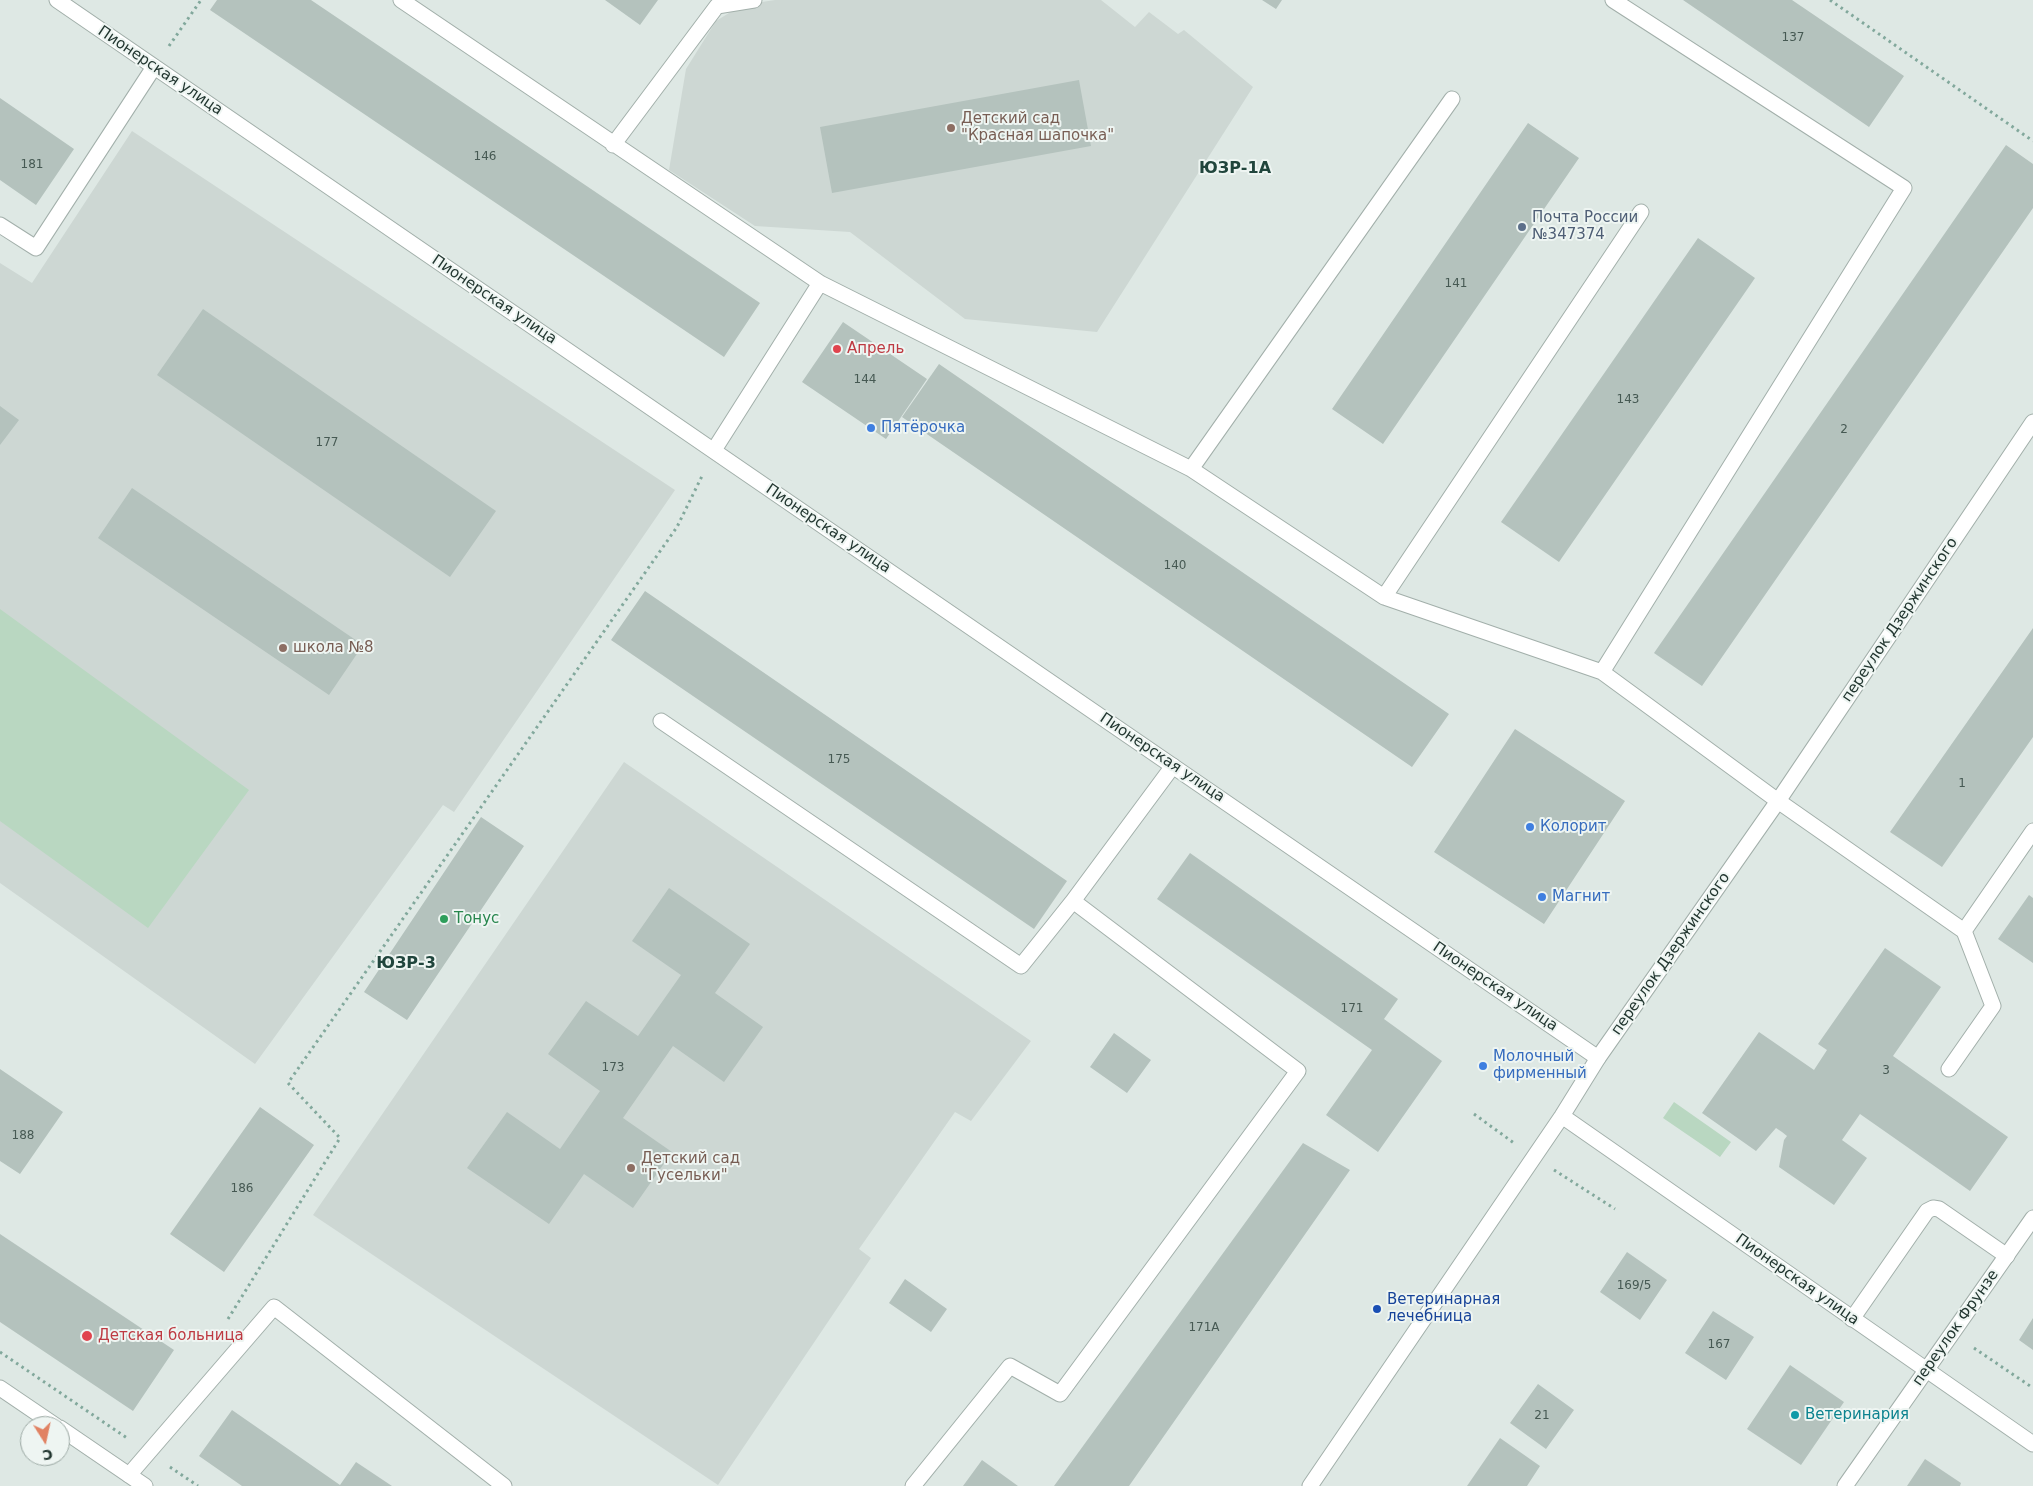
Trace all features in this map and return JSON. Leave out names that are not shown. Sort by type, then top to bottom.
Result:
[{"type":"street","name":"Пионерская улица","points":[[57,0],[1598,1058]]},
{"type":"street","points":[[401,0],[613,145],[820,282],[1191,469],[1384,597],[1602,672],[1778,801],[1964,931],[1992,1006],[1949,1068]]},
{"type":"street","points":[[613,145],[717,6],[754,0]]},
{"type":"street","points":[[1602,672],[1904,188],[1613,0]]},
{"type":"street","points":[[0,225],[36,248],[154,67]]},
{"type":"street","points":[[1191,469],[1452,99]]},
{"type":"street","points":[[1384,597],[1640,212]]},
{"type":"street","points":[[714,450],[820,282]]},
{"type":"street","name":"переулок Дзержинского","points":[[1310,1486],[1562,1116],[1598,1058],[1778,801],[2033,422]]},
{"type":"street","points":[[661,721],[1021,966],[1073,901],[1173,766]]},
{"type":"street","points":[[1964,931],[2033,831]]},
{"type":"street","points":[[913,1486],[1010,1366],[1060,1394],[1298,1072],[1073,901]]},
{"type":"street","name":"Пионерская улица","points":[[1562,1116],[2033,1444]]},
{"type":"street","points":[[1852,1319],[1927,1211],[1933,1208],[1939,1209],[2007,1256]]},
{"type":"street","name":"переулок Фрунзе","points":[[1845,1486],[2033,1218]]},
{"type":"street","points":[[129,1475],[274,1307],[504,1486]]},
{"type":"street","points":[[0,1388],[41,1416]]},
{"type":"street","points":[[70,1435],[145,1486]]},
{"type":"path","points":[[154,67],[201,0]]},
{"type":"path","points":[[1830,0],[2033,141]]},
{"type":"path","points":[[224,1324],[340,1138],[288,1084],[677,527],[714,450]]},
{"type":"path","points":[[1953,1333],[2033,1388]]},
{"type":"path","points":[[0,1352],[198,1486]]},
{"type":"shaded area","name":"Детский сад \"Красная шапочка\"","points":[[775,0],[1101,0],[1135,27],[1149,12],[1178,34],[1184,30],[1253,87],[1097,332],[965,319],[850,232],[755,226],[669,170],[686,69],[716,21],[742,5]]},
{"type":"shaded area","name":"школа №8","points":[[132,131],[675,490],[454,812],[443,805],[255,1064],[0,883],[0,263],[32,283]]},
{"type":"shaded area","name":"Детский сад \"Гусельки\"","points":[[624,762],[1031,1041],[971,1121],[955,1112],[859,1249],[871,1258],[718,1485],[313,1215]]},
{"type":"green space","points":[[0,609],[249,790],[148,928],[0,821]]},
{"type":"green space","points":[[1674,1102],[1731,1142],[1720,1157],[1663,1118]]},
{"type":"building","points":[[217,0],[311,0],[760,303],[724,357],[210,10]]},
{"type":"building","points":[[605,0],[658,0],[640,25]]},
{"type":"building","points":[[1262,0],[1282,0],[1276,9]]},
{"type":"building","points":[[1683,0],[1792,0],[1904,76],[1869,127]]},
{"type":"building","points":[[1079,80],[1091,146],[832,193],[820,127]]},
{"type":"building","points":[[0,98],[74,149],[36,205],[0,180]]},
{"type":"building","points":[[1528,123],[1579,158],[1383,444],[1332,409]]},
{"type":"building","points":[[2006,145],[2033,164],[2033,208],[1702,686],[1654,653]]},
{"type":"building","points":[[1698,238],[1755,278],[1559,562],[1501,522]]},
{"type":"building","points":[[203,309],[496,511],[450,577],[157,375]]},
{"type":"building","points":[[843,322],[927,379],[886,439],[802,382]]},
{"type":"building","points":[[939,364],[1449,714],[1412,767],[902,417]]},
{"type":"building","points":[[0,406],[19,420],[0,445]]},
{"type":"building","points":[[132,488],[363,645],[329,695],[98,538]]},
{"type":"building","points":[[645,591],[1067,881],[1034,929],[611,640]]},
{"type":"building","points":[[2033,628],[2033,737],[1942,867],[1890,832]]},
{"type":"building","name":"Колорит","points":[[1515,729],[1625,801],[1544,924],[1434,852]]},
{"type":"building","name":"Тонус","points":[[481,817],[524,846],[407,1020],[364,992]]},
{"type":"building","points":[[1190,853],[1398,999],[1384,1019],[1442,1061],[1378,1152],[1326,1115],[1372,1050],[1157,899]]},
{"type":"building","points":[[669,888],[750,944],[715,993],[763,1027],[724,1082],[673,1046],[623,1118],[672,1152],[633,1208],[584,1174],[549,1224],[467,1168],[507,1112],[560,1149],[600,1091],[548,1054],[586,1001],[638,1036],[681,975],[632,941]]},
{"type":"building","points":[[2029,895],[2033,898],[2033,963],[1998,939]]},
{"type":"building","points":[[1885,948],[1941,987],[1893,1056],[2008,1137],[1970,1191],[1860,1114],[1842,1140],[1867,1158],[1834,1205],[1779,1167],[1784,1140],[1787,1136],[1782,1132],[1776,1128],[1756,1151],[1702,1113],[1759,1032],[1814,1070],[1827,1050],[1818,1044]]},
{"type":"building","points":[[1114,1033],[1151,1060],[1127,1093],[1090,1067]]},
{"type":"building","points":[[0,1069],[63,1112],[20,1174],[0,1161]]},
{"type":"building","points":[[260,1107],[314,1145],[224,1272],[170,1234]]},
{"type":"building","points":[[1303,1143],[1350,1170],[1129,1486],[1054,1486]]},
{"type":"building","name":"Детская больница","points":[[0,1234],[174,1350],[133,1411],[0,1322]]},
{"type":"building","points":[[1627,1252],[1667,1280],[1640,1320],[1600,1292]]},
{"type":"building","points":[[905,1279],[947,1309],[931,1332],[889,1303]]},
{"type":"building","points":[[1713,1311],[1754,1337],[1726,1380],[1685,1353]]},
{"type":"building","points":[[2033,1318],[2033,1350],[2019,1340]]},
{"type":"building","name":"Ветеринария","points":[[1790,1365],[1844,1402],[1801,1465],[1747,1429]]},
{"type":"building","points":[[1538,1384],[1574,1410],[1546,1449],[1510,1423]]},
{"type":"building","points":[[232,1410],[340,1485],[356,1462],[392,1486],[242,1486],[199,1456]]},
{"type":"building","points":[[1500,1438],[1540,1466],[1527,1486],[1467,1486]]},
{"type":"building","points":[[1925,1459],[1961,1483],[1960,1486],[1907,1486]]},
{"type":"building","points":[[982,1460],[1018,1486],[963,1486]]},
{"type":"place","name":"Детский сад \"Красная шапочка\"","points":[[951,128]]},
{"type":"place","name":"Почта России №347374","points":[[1522,227]]},
{"type":"place","name":"Апрель","points":[[837,349]]},
{"type":"place","name":"Пятёрочка","points":[[871,428]]},
{"type":"place","name":"школа №8","points":[[283,648]]},
{"type":"place","name":"Колорит","points":[[1530,827]]},
{"type":"place","name":"Магнит","points":[[1542,897]]},
{"type":"place","name":"Тонус","points":[[444,919]]},
{"type":"place","name":"Молочный фирменный","points":[[1483,1066]]},
{"type":"place","name":"Детский сад \"Гусельки\"","points":[[631,1168]]},
{"type":"place","name":"Ветеринарная лечебница","points":[[1377,1309]]},
{"type":"place","name":"Детская больница","points":[[87,1336]]},
{"type":"place","name":"Ветеринария","points":[[1795,1415]]},
{"type":"district","name":"ЮЗР-1А","points":[[1235,169]]},
{"type":"district","name":"ЮЗР-3","points":[[406,964]]}]
